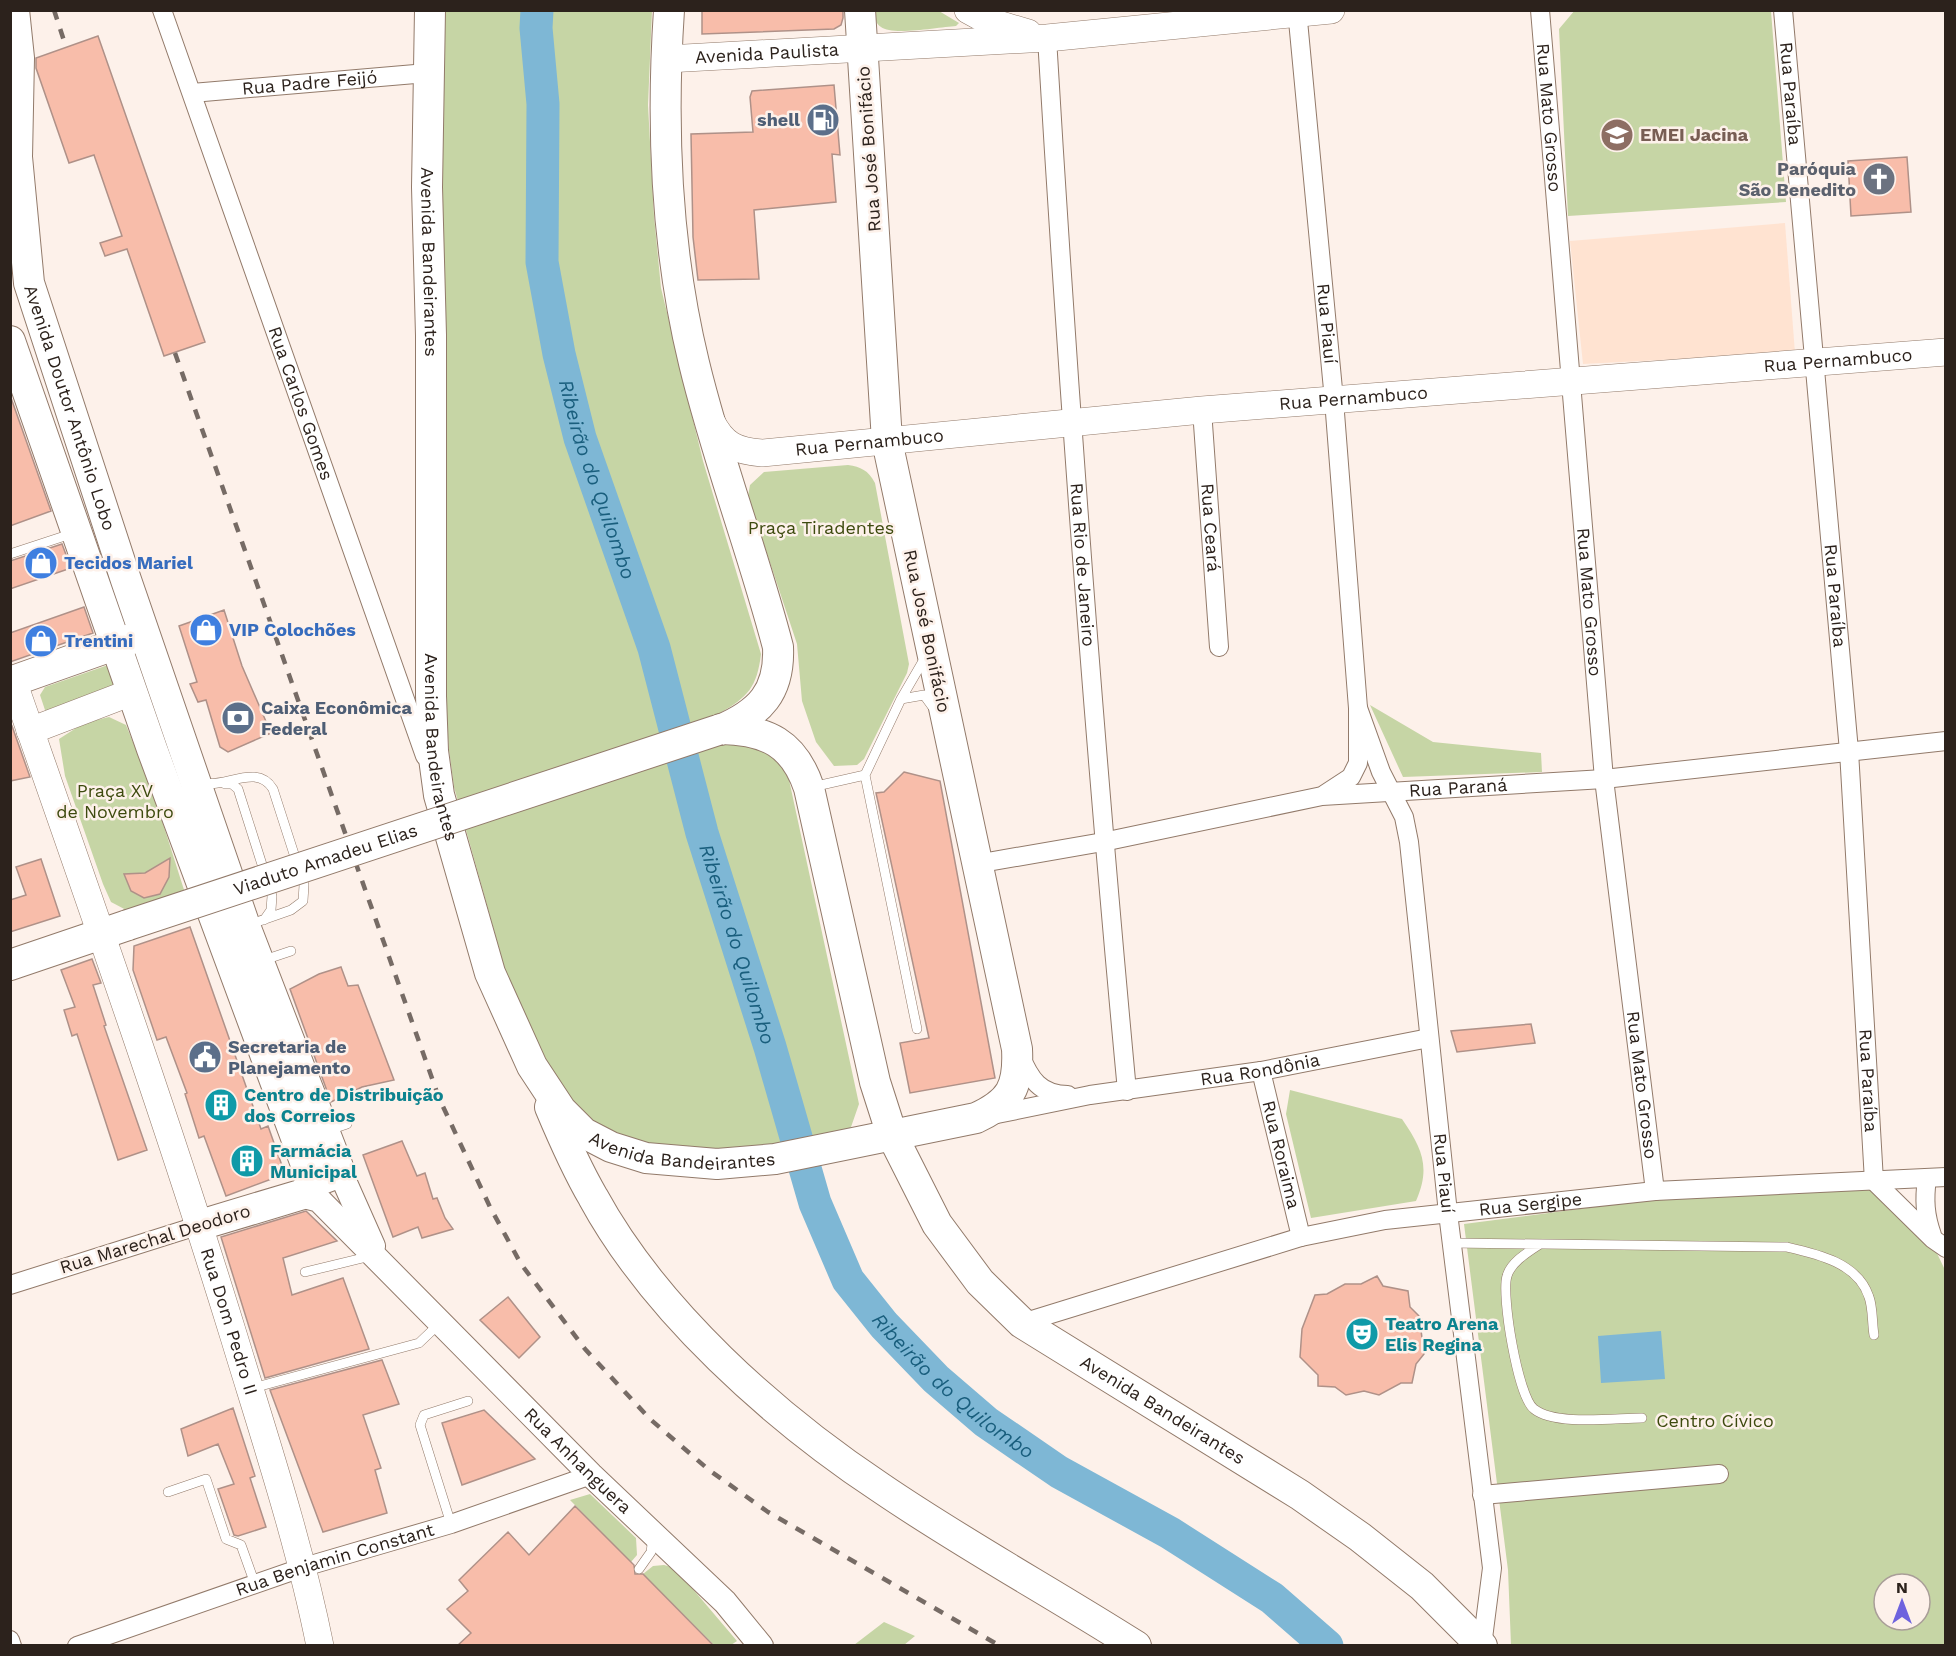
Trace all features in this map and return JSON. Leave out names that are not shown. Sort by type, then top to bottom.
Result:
[{"type":"main road","name":"Avenida Doutor Antônio Lobo","points":[[14,10],[19,58],[17,157],[28,283],[145,634],[203,784],[247,918]]},
{"type":"main road","name":"Avenida Bandeirantes","points":[[430,10],[428,74],[433,751],[439,795],[490,973],[532,1066],[561,1110],[584,1133],[611,1147],[646,1158],[679,1163],[717,1164],[775,1159],[892,1135]]},
{"type":"main road","points":[[669,10],[666,137],[669,213],[677,285],[694,364],[771,619],[778,659],[774,683],[764,702],[742,720],[719,730]]},
{"type":"main road","name":"Rua José Bonifácio","points":[[860,10],[887,441],[975,864],[1017,1048],[1018,1072],[1007,1098],[995,1109],[975,1118]]},
{"type":"main road","name":"Avenida Paulista","points":[[968,10],[988,21],[1047,38]]},
{"type":"main road","name":"Avenida Paulista","points":[[667,59],[1047,38],[1331,10]]},
{"type":"main road","name":"Avenida Doutor Antônio Lobo","points":[[10,341],[18,385],[76,533],[203,882]]},
{"type":"main road","name":"Rua Pernambuco","points":[[762,453],[1071,425],[1202,410],[1946,352]]},
{"type":"main road","points":[[18,385],[58,371]]},
{"type":"main road","points":[[709,417],[717,434],[729,446],[737,450],[762,453]]},
{"type":"main road","points":[[735,498],[736,471],[747,459],[762,453]]},
{"type":"main road","points":[[115,929],[30,731],[12,682],[145,634]]},
{"type":"main road","points":[[30,731],[163,680]]},
{"type":"main road","name":"Avenida Bandeirantes","points":[[719,730],[743,730],[777,740],[800,763],[810,788],[875,1082],[892,1135],[937,1224],[980,1282],[1022,1323],[1300,1495],[1360,1537],[1422,1586],[1482,1646]]},
{"type":"main road","name":"Viaduto Amadeu Elias","points":[[10,965],[719,730]]},
{"type":"main road","name":"Rua Anhanguera","points":[[203,882],[247,918],[259,962],[336,1128],[338,1167]]},
{"type":"main road","name":"Rua Anhanguera","points":[[247,918],[304,1182]]},
{"type":"main road","name":"Rua Dom Pedro II","points":[[115,929],[200,1225],[304,1567],[320,1646]]},
{"type":"main road","points":[[532,1066],[569,1152],[593,1199],[618,1238],[646,1276],[735,1372],[776,1409],[881,1489],[1136,1646]]},
{"type":"main road","points":[[875,1082],[902,1116],[922,1124],[941,1125]]},
{"type":"main road","name":"Rua Rondônia","points":[[892,1135],[975,1118]]},
{"type":"main road","points":[[917,1187],[913,1163],[916,1151],[927,1134],[941,1125]]},
{"type":"main road","points":[[304,1182],[330,1178],[338,1167]]},
{"type":"main road","name":"Rua Marechal Deodoro","points":[[200,1225],[304,1182]]},
{"type":"street","name":"Rua Carlos Gomes","points":[[162,10],[439,795]]},
{"type":"street","name":"Rua Mato Grosso","points":[[1540,10],[1604,779],[1655,1191]]},
{"type":"street","name":"Rua Paraíba","points":[[1783,10],[1849,751],[1874,1181]]},
{"type":"street","name":"Rua Piauí","points":[[1297,12],[1334,400],[1358,708],[1358,763],[1351,777],[1322,796]]},
{"type":"street","name":"Rua Rio de Janeiro","points":[[1047,38],[1071,425],[1103,842],[1127,1090]]},
{"type":"street","name":"Rua Padre Feijó","points":[[192,93],[428,74]]},
{"type":"street","name":"Rua Ceará","points":[[1202,410],[1219,647]]},
{"type":"street","name":"Rua Piauí","points":[[1358,708],[1381,772],[1394,792],[1404,817],[1409,842],[1448,1213],[1491,1568],[1482,1646]]},
{"type":"street","name":"Rua Paraná","points":[[975,864],[1103,842],[1322,796],[1604,779],[1946,741]]},
{"type":"street","name":"Rua Rondônia","points":[[975,1118],[1090,1095],[1261,1071],[1429,1038]]},
{"type":"street","name":"Rua Rondônia","points":[[1017,1048],[1034,1083],[1045,1092],[1056,1095],[1090,1095]]},
{"type":"street","name":"Rua Roraima","points":[[1261,1071],[1301,1237]]},
{"type":"street","name":"Rua Anhanguera","points":[[338,1167],[370,1242],[393,1275]]},
{"type":"street","name":"Rua Sergipe","points":[[1022,1323],[1301,1237],[1385,1220],[1655,1191],[1946,1177]]},
{"type":"street","points":[[1927,1178],[1924,1199],[1925,1215],[1939,1244]]},
{"type":"street","points":[[1874,1181],[1939,1244]]},
{"type":"street","name":"Rua Anhanguera","points":[[304,1182],[319,1200],[591,1475],[725,1602],[761,1646]]},
{"type":"street","name":"Rua Marechal Deodoro","points":[[10,1285],[200,1225]]},
{"type":"street","points":[[1482,1495],[1719,1474]]},
{"type":"street","name":"Rua Benjamin Constant","points":[[77,1646],[304,1567],[451,1524],[591,1475]]},
{"type":"street","points":[[10,1641],[12,1646]]},
{"type":"lane","points":[[14,234],[28,283]]},
{"type":"lane","points":[[10,554],[76,533]]},
{"type":"lane","points":[[917,1029],[865,776],[902,699],[930,648]]},
{"type":"lane","points":[[902,699],[924,695],[934,709],[945,717]]},
{"type":"lane","points":[[203,784],[213,786],[255,776],[269,782],[304,885],[303,900],[299,906],[247,918]]},
{"type":"lane","points":[[810,788],[865,776]]},
{"type":"lane","points":[[225,784],[232,784],[238,789],[272,896],[271,910],[247,918]]},
{"type":"lane","points":[[244,880],[247,918]]},
{"type":"lane","points":[[259,962],[291,951]]},
{"type":"lane","points":[[1452,1243],[1787,1247],[1828,1257],[1855,1276],[1869,1296],[1874,1335]]},
{"type":"lane","points":[[1540,1245],[1522,1257],[1507,1273],[1503,1296],[1521,1387],[1532,1408],[1555,1418],[1642,1418]]},
{"type":"lane","points":[[305,1272],[373,1255]]},
{"type":"lane","points":[[250,1389],[419,1343],[440,1323]]},
{"type":"lane","points":[[451,1524],[420,1425],[424,1414],[468,1401]]},
{"type":"lane","points":[[168,1492],[206,1479],[226,1539],[241,1545],[255,1584]]},
{"type":"lane","points":[[654,1534],[651,1552],[641,1566],[665,1555],[677,1556]]},
{"type":"shaded area","points":[[1785,223],[1795,353],[1583,364],[1570,241]]},
{"type":"green space","points":[[1575,10],[1771,11],[1786,202],[1568,216],[1559,29]]},
{"type":"green space","points":[[445,11],[652,11],[648,105],[654,216],[661,288],[703,461],[761,654],[757,675],[750,690],[738,702],[720,713],[749,743],[779,761],[788,775],[859,1104],[851,1127],[843,1135],[771,1150],[673,1155],[633,1145],[578,1116],[514,1002],[454,787],[437,598],[441,61]]},
{"type":"green space","points":[[874,11],[939,11],[959,23],[956,26],[917,30],[887,30],[879,25]]},
{"type":"green space","name":"Praça Tiradentes","points":[[848,465],[864,470],[875,483],[909,664],[907,673],[864,759],[857,765],[834,766],[816,742],[802,701],[797,644],[748,496],[750,485],[764,472]]},
{"type":"green space","points":[[108,665],[118,686],[52,708],[46,713],[40,695],[45,687]]},
{"type":"green space","points":[[1370,705],[1433,742],[1541,753],[1542,772],[1403,777]]},
{"type":"green space","name":"Praça XV de Novembro","points":[[109,717],[126,725],[152,789],[185,893],[130,912],[111,902],[103,884],[65,776],[59,739],[84,723]]},
{"type":"green space","points":[[1290,1090],[1402,1119],[1415,1139],[1422,1158],[1423,1178],[1416,1201],[1311,1218],[1286,1114]]},
{"type":"green space","name":"Centro Cívico","points":[[1877,1187],[1933,1245],[1945,1270],[1945,1645],[1511,1645],[1508,1570],[1464,1224],[1655,1199]]},
{"type":"green space","points":[[590,1494],[636,1538],[637,1555],[631,1562],[570,1500]]},
{"type":"green space","points":[[664,1565],[675,1568],[737,1641],[731,1645],[714,1645],[643,1574],[653,1566]]},
{"type":"green space","points":[[884,1622],[915,1636],[904,1645],[854,1645]]},
{"type":"water","points":[[1661,1331],[1665,1379],[1601,1383],[1598,1336]]},
{"type":"building","points":[[702,10],[843,10],[843,18],[841,25],[834,29],[702,34]]},
{"type":"building","points":[[98,36],[205,342],[164,356],[127,249],[105,256],[100,243],[122,236],[94,155],[69,163],[36,68],[36,58]]},
{"type":"building","points":[[834,85],[840,155],[832,154],[836,202],[754,210],[759,279],[698,280],[693,237],[691,134],[753,132],[750,97],[752,91]]},
{"type":"building","name":"Paróquia São Benedito","points":[[1907,157],[1911,212],[1851,216],[1848,161]]},
{"type":"building","points":[[10,395],[51,511],[10,526]]},
{"type":"building","name":"Tecidos Mariel","points":[[62,544],[71,568],[10,589],[10,561]]},
{"type":"building","name":"Trentini","points":[[84,607],[93,633],[10,662],[10,633]]},
{"type":"building","points":[[224,610],[242,666],[271,733],[228,752],[220,747],[206,700],[198,702],[190,684],[197,682],[179,626]]},
{"type":"building","points":[[12,726],[30,777],[10,781],[10,727]]},
{"type":"building","points":[[904,772],[940,781],[995,1078],[910,1093],[900,1043],[929,1038],[876,793],[884,792]]},
{"type":"building","points":[[170,858],[169,877],[160,894],[144,898],[131,891],[124,874],[145,873]]},
{"type":"building","points":[[41,859],[60,916],[10,932],[10,900],[26,895],[16,867]]},
{"type":"building","points":[[190,927],[261,1129],[268,1126],[285,1174],[226,1196],[204,1136],[199,1138],[185,1094],[187,1093],[166,1037],[157,1040],[133,970],[134,946]]},
{"type":"building","points":[[92,959],[101,983],[93,985],[106,1025],[104,1026],[147,1150],[118,1160],[77,1034],[72,1036],[64,1010],[75,1007],[61,970]]},
{"type":"building","points":[[341,967],[348,986],[358,985],[394,1080],[362,1087],[331,1102],[290,989],[319,974]]},
{"type":"building","points":[[1531,1024],[1535,1043],[1457,1052],[1451,1031]]},
{"type":"building","points":[[402,1141],[417,1176],[425,1173],[433,1199],[437,1198],[445,1218],[453,1229],[422,1238],[418,1227],[393,1237],[363,1155]]},
{"type":"building","points":[[306,1211],[337,1241],[283,1258],[292,1295],[343,1278],[369,1349],[265,1378],[221,1237]]},
{"type":"building","name":"Teatro Arena Elis Regina","points":[[1377,1276],[1383,1286],[1408,1291],[1410,1307],[1427,1324],[1421,1330],[1424,1354],[1416,1364],[1412,1383],[1401,1383],[1379,1395],[1364,1391],[1346,1395],[1335,1387],[1318,1386],[1318,1375],[1300,1357],[1302,1329],[1315,1295],[1327,1294],[1345,1284],[1361,1284]]},
{"type":"building","points":[[508,1297],[540,1337],[519,1358],[480,1320]]},
{"type":"building","points":[[382,1360],[399,1404],[363,1415],[381,1468],[375,1470],[387,1513],[323,1532],[270,1390]]},
{"type":"building","points":[[233,1408],[255,1476],[250,1478],[266,1527],[238,1536],[234,1535],[218,1489],[234,1484],[218,1444],[188,1456],[181,1429]]},
{"type":"building","points":[[484,1410],[535,1459],[462,1485],[442,1423]]},
{"type":"building","points":[[575,1506],[634,1565],[635,1574],[643,1574],[714,1646],[457,1646],[471,1633],[447,1609],[468,1591],[459,1580],[508,1532],[529,1555]]},
{"type":"waterway","name":"Ribeirão do Quilombo","points":[[537,10],[536,28],[543,104],[542,262],[559,354],[580,438],[654,648],[702,833],[770,1047],[815,1203],[848,1280],[884,1325],[936,1379],[986,1422],[1059,1472],[1170,1533],[1272,1598],[1327,1646]]},
{"type":"railway","points":[[54,10],[66,47]]},
{"type":"railway","points":[[175,353],[439,1098],[490,1207],[521,1264],[585,1349],[650,1419],[709,1470],[768,1512],[1000,1646]]},
{"type":"place","name":"shell","points":[[823,120]]},
{"type":"place","name":"EMEI Jacina","points":[[1617,135]]},
{"type":"place","name":"Paróquia São Benedito","points":[[1879,179]]},
{"type":"place","name":"Tecidos Mariel","points":[[41,563]]},
{"type":"place","name":"VIP Colochões","points":[[206,630]]},
{"type":"place","name":"Trentini","points":[[41,641]]},
{"type":"place","name":"Caixa Econômica Federal","points":[[238,718]]},
{"type":"place","name":"Secretaria de Planejamento","points":[[205,1057]]},
{"type":"place","name":"Centro de Distribuição dos Correios","points":[[221,1105]]},
{"type":"place","name":"Farmácia Municipal","points":[[247,1161]]},
{"type":"place","name":"Teatro Arena Elis Regina","points":[[1362,1334]]}]
